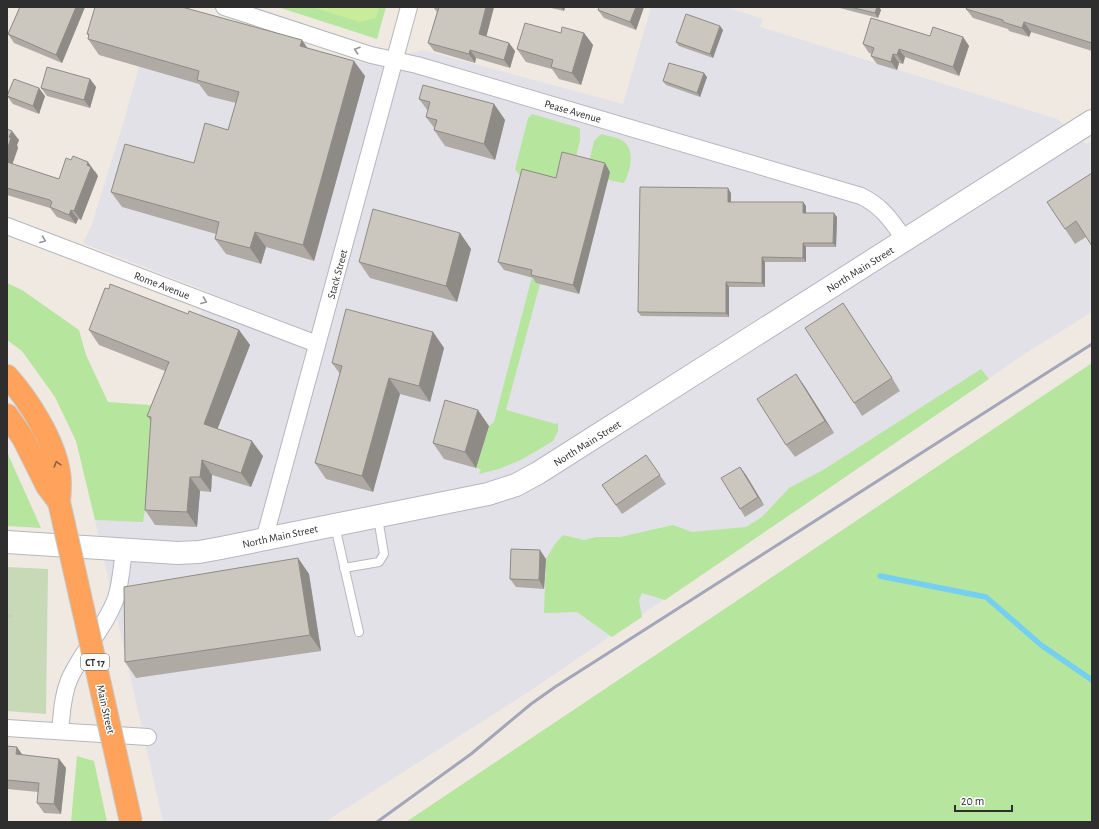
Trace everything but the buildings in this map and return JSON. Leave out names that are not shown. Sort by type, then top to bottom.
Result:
[{"type":"highway","name":"Main Street","points":[[7,376],[30,406],[50,444],[59,470],[59,502],[131,822]]},
{"type":"highway","name":"Main Street","points":[[7,415],[23,438],[47,486],[59,502]]},
{"type":"street","name":"Pease Avenue","points":[[224,7],[371,54],[395,59],[861,196],[877,205],[905,240]]},
{"type":"street","name":"Stack Street","points":[[264,540],[409,7]]},
{"type":"street","name":"North Main Street","points":[[7,542],[178,553],[199,552],[488,494],[516,485],[538,474],[1092,121]]},
{"type":"street","name":"Rome Avenue","points":[[7,226],[317,344]]},
{"type":"street","points":[[60,731],[63,700],[69,680],[105,622],[116,597],[124,549]]},
{"type":"street","points":[[7,728],[148,737]]},
{"type":"lane","points":[[344,568],[378,562],[384,554],[377,516]]},
{"type":"lane","points":[[334,525],[359,632]]},
{"type":"path","points":[[7,616],[13,616]]},
{"type":"shaded area","points":[[156,7],[172,7],[367,64],[423,50],[623,104],[651,7],[726,7],[763,19],[760,27],[1057,119],[1087,144],[1092,141],[1092,312],[1023,355],[530,691],[325,822],[163,822],[95,520],[143,521],[147,498],[196,323],[209,292],[83,243],[92,224],[123,124]]},
{"type":"green space","points":[[278,7],[386,7],[377,39]]},
{"type":"green space","points":[[311,7],[379,7],[376,18],[360,22]]},
{"type":"green space","points":[[532,114],[580,128],[580,140],[575,162],[537,283],[540,284],[506,410],[556,424],[558,423],[558,431],[553,441],[521,460],[499,469],[479,474],[481,469],[476,468],[489,426],[494,422],[556,185],[520,176],[515,169],[528,118]]},
{"type":"green space","points":[[601,134],[621,140],[627,145],[631,155],[631,161],[624,183],[608,180],[610,171],[588,166],[594,141]]},
{"type":"green space","points":[[7,283],[22,290],[79,330],[86,355],[108,402],[164,406],[143,522],[95,520],[76,441],[55,397],[22,351],[7,340]]},
{"type":"green space","points":[[1092,363],[1092,822],[406,822]]},
{"type":"green space","points":[[981,369],[989,379],[665,600],[642,593],[639,600],[642,617],[612,637],[577,612],[544,613],[546,559],[555,544],[563,535],[584,540],[596,537],[620,537],[673,525],[692,532],[746,527],[762,517],[789,488],[823,470]]},
{"type":"green space","points":[[7,452],[41,528],[7,526]]},
{"type":"green space","points":[[7,567],[48,569],[46,714],[7,711]]},
{"type":"green space","points":[[77,756],[94,761],[107,822],[71,822]]},
{"type":"waterway","points":[[880,576],[986,597],[1041,645],[1092,680]]},
{"type":"railway","points":[[377,822],[471,754],[531,704],[555,687],[1092,344]]}]
